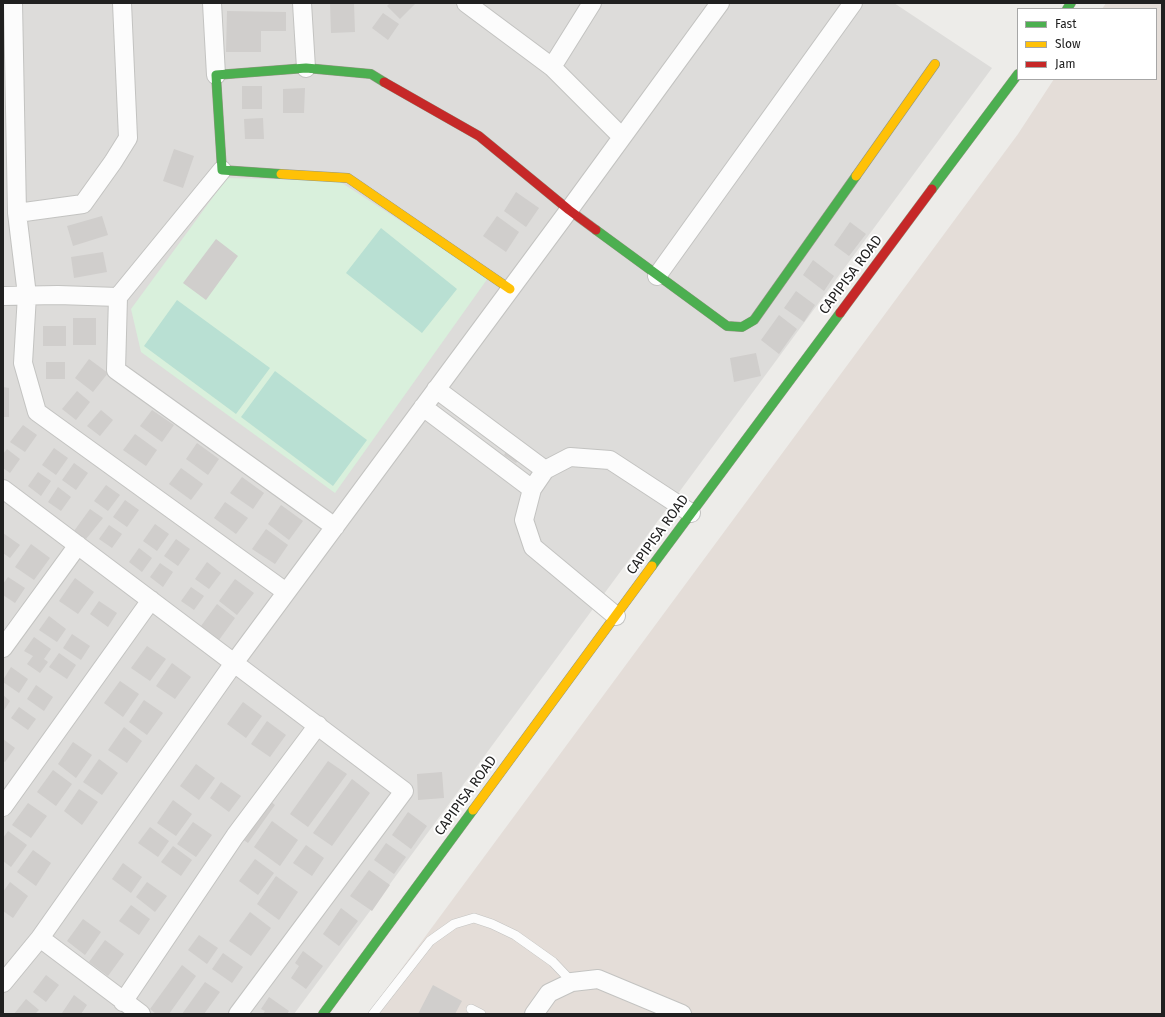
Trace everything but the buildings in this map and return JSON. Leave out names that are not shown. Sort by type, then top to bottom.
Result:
[{"type":"street","points":[[13,3],[17,214],[28,295],[23,363],[37,412],[286,592]]},
{"type":"street","points":[[17,214],[83,204],[114,162],[128,138],[122,3]]},
{"type":"street","points":[[212,3],[222,170],[118,297],[116,370],[335,527]]},
{"type":"street","points":[[302,3],[306,68]]},
{"type":"street","points":[[466,3],[552,67],[622,137]]},
{"type":"street","points":[[552,67],[592,3]]},
{"type":"street","points":[[3,983],[40,938],[234,663],[720,3]]},
{"type":"street","points":[[657,276],[853,3]]},
{"type":"street","points":[[216,76],[306,68],[371,74],[479,136],[569,210],[657,276],[727,326],[742,327],[754,320],[935,64]]},
{"type":"street","name":"CAPIPISA ROAD","points":[[322,1014],[691,513],[1017,75]]},
{"type":"street","points":[[222,170],[348,178],[510,289]]},
{"type":"street","points":[[3,296],[58,295],[118,297]]},
{"type":"street","points":[[436,389],[545,470]]},
{"type":"street","points":[[423,407],[532,489]]},
{"type":"street","points":[[616,616],[533,547],[524,520],[532,489],[545,470],[570,457],[610,460],[691,513]]},
{"type":"street","points":[[4,492],[78,545],[404,791],[238,1014]]},
{"type":"street","points":[[3,648],[78,545]]},
{"type":"street","points":[[3,807],[151,600]]},
{"type":"street","points":[[123,1002],[235,836],[318,726]]},
{"type":"street","points":[[40,938],[123,1002],[141,1014]]},
{"type":"street","points":[[534,1014],[549,993],[572,982],[598,979],[682,1014]]},
{"type":"lane","points":[[374,1014],[430,941],[454,924],[474,918],[492,924],[515,935],[554,962],[572,982]]},
{"type":"lane","points":[[471,1009],[482,1014]]},
{"type":"shaded area","points":[[3,3],[894,3],[992,68],[294,1014],[3,1014]]},
{"type":"shaded area","points":[[1106,3],[1162,3],[1162,1014],[368,1014],[1018,134],[1053,80],[1157,80],[1157,8],[1103,8]]},
{"type":"green space","points":[[227,178],[339,181],[488,278],[335,493],[141,352],[131,309]]},
{"type":"green space","points":[[381,228],[457,289],[422,333],[346,273]]},
{"type":"green space","points":[[177,300],[270,368],[236,414],[144,346]]},
{"type":"green space","points":[[275,371],[367,440],[333,486],[241,417]]},
{"type":"traffic: fast","points":[[1068,8],[1071,3]]},
{"type":"traffic: fast","points":[[281,174],[222,170],[216,75],[306,68],[371,74],[384,82]]},
{"type":"traffic: fast","points":[[932,189],[1017,75]]},
{"type":"traffic: fast","points":[[596,230],[727,326],[742,327],[754,320],[856,176]]},
{"type":"traffic: fast","points":[[652,566],[840,313]]},
{"type":"traffic: fast","points":[[323,1014],[473,810]]},
{"type":"traffic: slow","points":[[856,176],[935,64]]},
{"type":"traffic: slow","points":[[281,174],[348,178],[510,289]]},
{"type":"traffic: slow","points":[[473,810],[652,566]]},
{"type":"traffic: jam","points":[[384,82],[479,136],[569,210],[596,230]]},
{"type":"traffic: jam","points":[[840,313],[932,189]]}]
